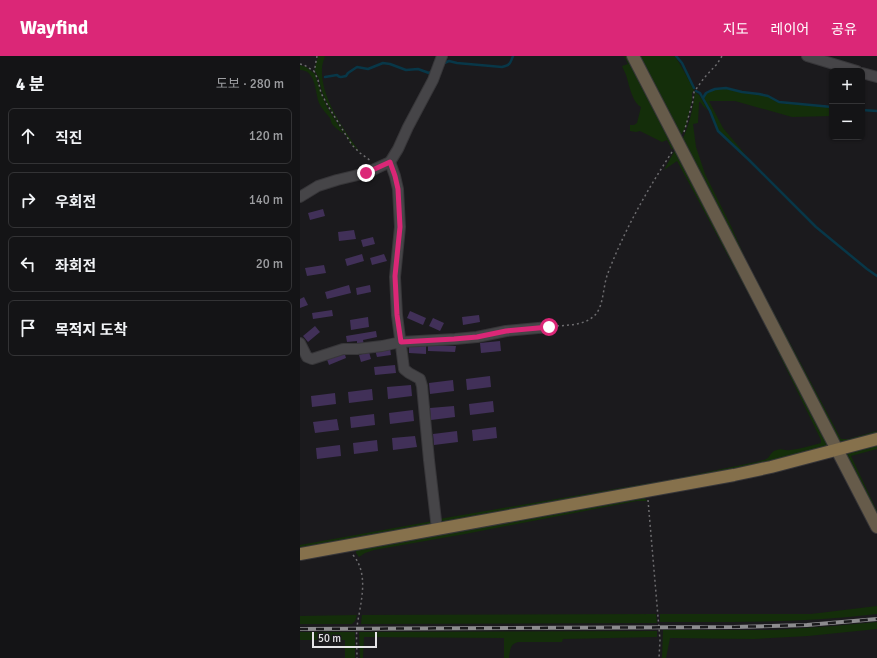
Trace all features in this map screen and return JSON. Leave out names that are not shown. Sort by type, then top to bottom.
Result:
[{"type":"main road","points":[[633,56],[877,526]]},
{"type":"main road","points":[[300,554],[771,467],[877,439]]},
{"type":"street","points":[[300,197],[318,186],[366,173],[390,162],[432,80],[442,56]]},
{"type":"street","points":[[807,56],[820,58],[848,68]]},
{"type":"street","points":[[865,74],[877,77]]},
{"type":"street","points":[[390,162],[398,189],[400,227],[395,276],[397,315],[404,369],[420,379],[422,386],[429,460],[438,529]]},
{"type":"street","points":[[300,343],[307,357],[312,359],[343,349],[382,346],[401,342],[477,337],[506,331],[549,327]]},
{"type":"path","points":[[317,56],[314,71],[321,92],[328,106],[352,145],[360,153],[380,166]]},
{"type":"path","points":[[549,327],[574,325],[587,321],[597,313],[601,305],[607,275],[620,243],[645,196],[683,136],[693,101],[694,92],[722,56]]},
{"type":"path","points":[[300,64],[314,71]]},
{"type":"path","points":[[647,491],[660,640],[659,658]]},
{"type":"path","points":[[345,546],[358,561],[362,582],[357,629],[357,658]]},
{"type":"green space","points":[[318,56],[325,56],[322,66],[322,79],[334,113],[360,152],[352,145],[328,105],[322,92],[319,79],[315,71]]},
{"type":"green space","points":[[624,56],[629,56],[675,145],[672,150],[667,140],[662,142],[640,131],[630,131],[630,125],[637,123],[641,107],[633,97],[622,66],[628,64]]},
{"type":"green space","points":[[636,56],[675,56],[685,73],[694,90],[692,93],[692,100],[686,126],[680,139]]},
{"type":"green space","points":[[300,65],[306,67],[315,74],[327,107],[344,134],[333,125],[330,118],[321,107],[312,78],[305,71],[300,70]]},
{"type":"green space","points":[[720,88],[725,88],[739,92],[755,93],[768,97],[779,103],[829,107],[829,116],[792,117],[735,101],[709,101],[723,128],[749,160],[718,131],[704,99],[706,93]]},
{"type":"green space","points":[[695,92],[699,95],[709,111],[699,102],[698,123],[693,124],[696,147],[705,174],[747,262],[841,439],[848,439],[877,431],[877,436],[844,444],[839,442],[681,142],[690,118]]},
{"type":"green space","points":[[675,150],[829,446],[766,463],[723,472],[442,523],[440,522],[439,519],[673,479],[756,462],[768,458],[775,450],[794,450],[821,443],[821,440],[762,319],[677,161],[664,170]]},
{"type":"green space","points":[[877,443],[877,449],[851,456],[877,511],[877,520],[846,457],[847,453],[852,450]]},
{"type":"green space","points":[[644,497],[647,501],[637,501],[374,550],[359,557],[356,553],[358,548]]},
{"type":"green space","points":[[433,521],[433,524],[300,550],[300,545]]},
{"type":"green space","points":[[877,606],[877,614],[823,619],[660,622],[660,614],[811,614]]},
{"type":"green space","points":[[656,614],[657,623],[361,624],[362,615]]},
{"type":"green space","points":[[357,615],[352,624],[300,624],[300,616]]},
{"type":"green space","points":[[877,622],[877,629],[808,636],[754,639],[670,638],[666,658],[662,658],[663,630],[774,630]]},
{"type":"green space","points":[[657,631],[657,637],[563,639],[562,642],[518,642],[512,646],[509,658],[504,658],[504,638],[364,637],[363,658],[360,658],[359,632]]},
{"type":"green space","points":[[300,632],[355,632],[355,658],[345,658],[345,640],[300,640]]},
{"type":"building","points":[[323,209],[325,216],[310,220],[308,213]]},
{"type":"building","points":[[354,230],[356,239],[339,241],[338,232]]},
{"type":"building","points":[[373,237],[375,244],[363,247],[361,240]]},
{"type":"building","points":[[362,254],[364,261],[347,266],[345,259]]},
{"type":"building","points":[[384,254],[387,261],[372,265],[370,258]]},
{"type":"building","points":[[324,265],[326,273],[307,276],[305,268]]},
{"type":"building","points":[[349,285],[351,293],[327,299],[325,292]]},
{"type":"building","points":[[370,285],[371,292],[357,295],[356,288]]},
{"type":"building","points":[[304,297],[308,305],[300,308],[300,299]]},
{"type":"building","points":[[332,310],[333,316],[313,319],[312,313]]},
{"type":"building","points":[[410,311],[426,318],[423,325],[407,318]]},
{"type":"building","points":[[479,315],[480,322],[463,325],[462,317]]},
{"type":"building","points":[[368,317],[369,327],[351,330],[350,320]]},
{"type":"building","points":[[433,318],[444,323],[440,331],[429,326]]},
{"type":"building","points":[[315,326],[320,332],[308,342],[303,336]]},
{"type":"building","points":[[376,331],[377,337],[363,340],[364,345],[357,346],[357,341],[347,342],[346,336]]},
{"type":"building","points":[[500,341],[501,351],[481,353],[480,343]]},
{"type":"building","points":[[409,344],[426,345],[426,354],[409,353]]},
{"type":"building","points":[[428,345],[456,346],[455,352],[428,351]]},
{"type":"building","points":[[390,348],[391,355],[377,357],[375,350]]},
{"type":"building","points":[[344,351],[346,358],[329,365],[326,357]]},
{"type":"building","points":[[369,352],[371,359],[361,362],[359,355]]},
{"type":"building","points":[[395,365],[396,373],[375,375],[374,367]]},
{"type":"building","points":[[490,376],[491,387],[467,390],[466,379]]},
{"type":"building","points":[[453,380],[454,391],[430,394],[429,383]]},
{"type":"building","points":[[411,385],[412,396],[388,399],[387,387]]},
{"type":"building","points":[[372,389],[373,400],[349,403],[348,392]]},
{"type":"building","points":[[335,393],[336,404],[312,407],[311,396]]},
{"type":"building","points":[[493,401],[494,412],[470,415],[469,404]]},
{"type":"building","points":[[454,406],[455,417],[431,420],[430,408]]},
{"type":"building","points":[[413,410],[414,421],[390,424],[389,413]]},
{"type":"building","points":[[374,414],[375,425],[351,428],[350,417]]},
{"type":"building","points":[[337,419],[339,430],[315,433],[313,422]]},
{"type":"building","points":[[496,427],[497,438],[473,441],[472,430]]},
{"type":"building","points":[[457,431],[458,442],[434,445],[433,434]]},
{"type":"building","points":[[415,436],[417,447],[393,450],[392,438]]},
{"type":"building","points":[[377,440],[378,451],[354,454],[353,443]]},
{"type":"building","points":[[340,445],[341,456],[317,459],[316,448]]},
{"type":"waterway","points":[[442,64],[449,61],[502,67],[507,66],[513,56]]},
{"type":"waterway","points":[[676,56],[682,63],[694,88]]},
{"type":"waterway","points":[[325,77],[337,75],[343,77],[357,67],[368,69],[383,63],[406,70],[418,69],[429,73],[432,71]]},
{"type":"waterway","points":[[703,98],[706,93],[710,91],[726,88],[768,96],[779,102],[829,107]]},
{"type":"waterway","points":[[696,91],[700,93],[710,111],[718,131],[816,227],[877,276]]},
{"type":"waterway","points":[[865,110],[877,111]]},
{"type":"railway","points":[[300,629],[734,627],[807,625],[877,619]]},
{"type":"route","points":[[366,173],[390,162],[398,189],[400,227],[395,276],[397,315],[401,342],[477,337],[506,331],[549,327]]}]
